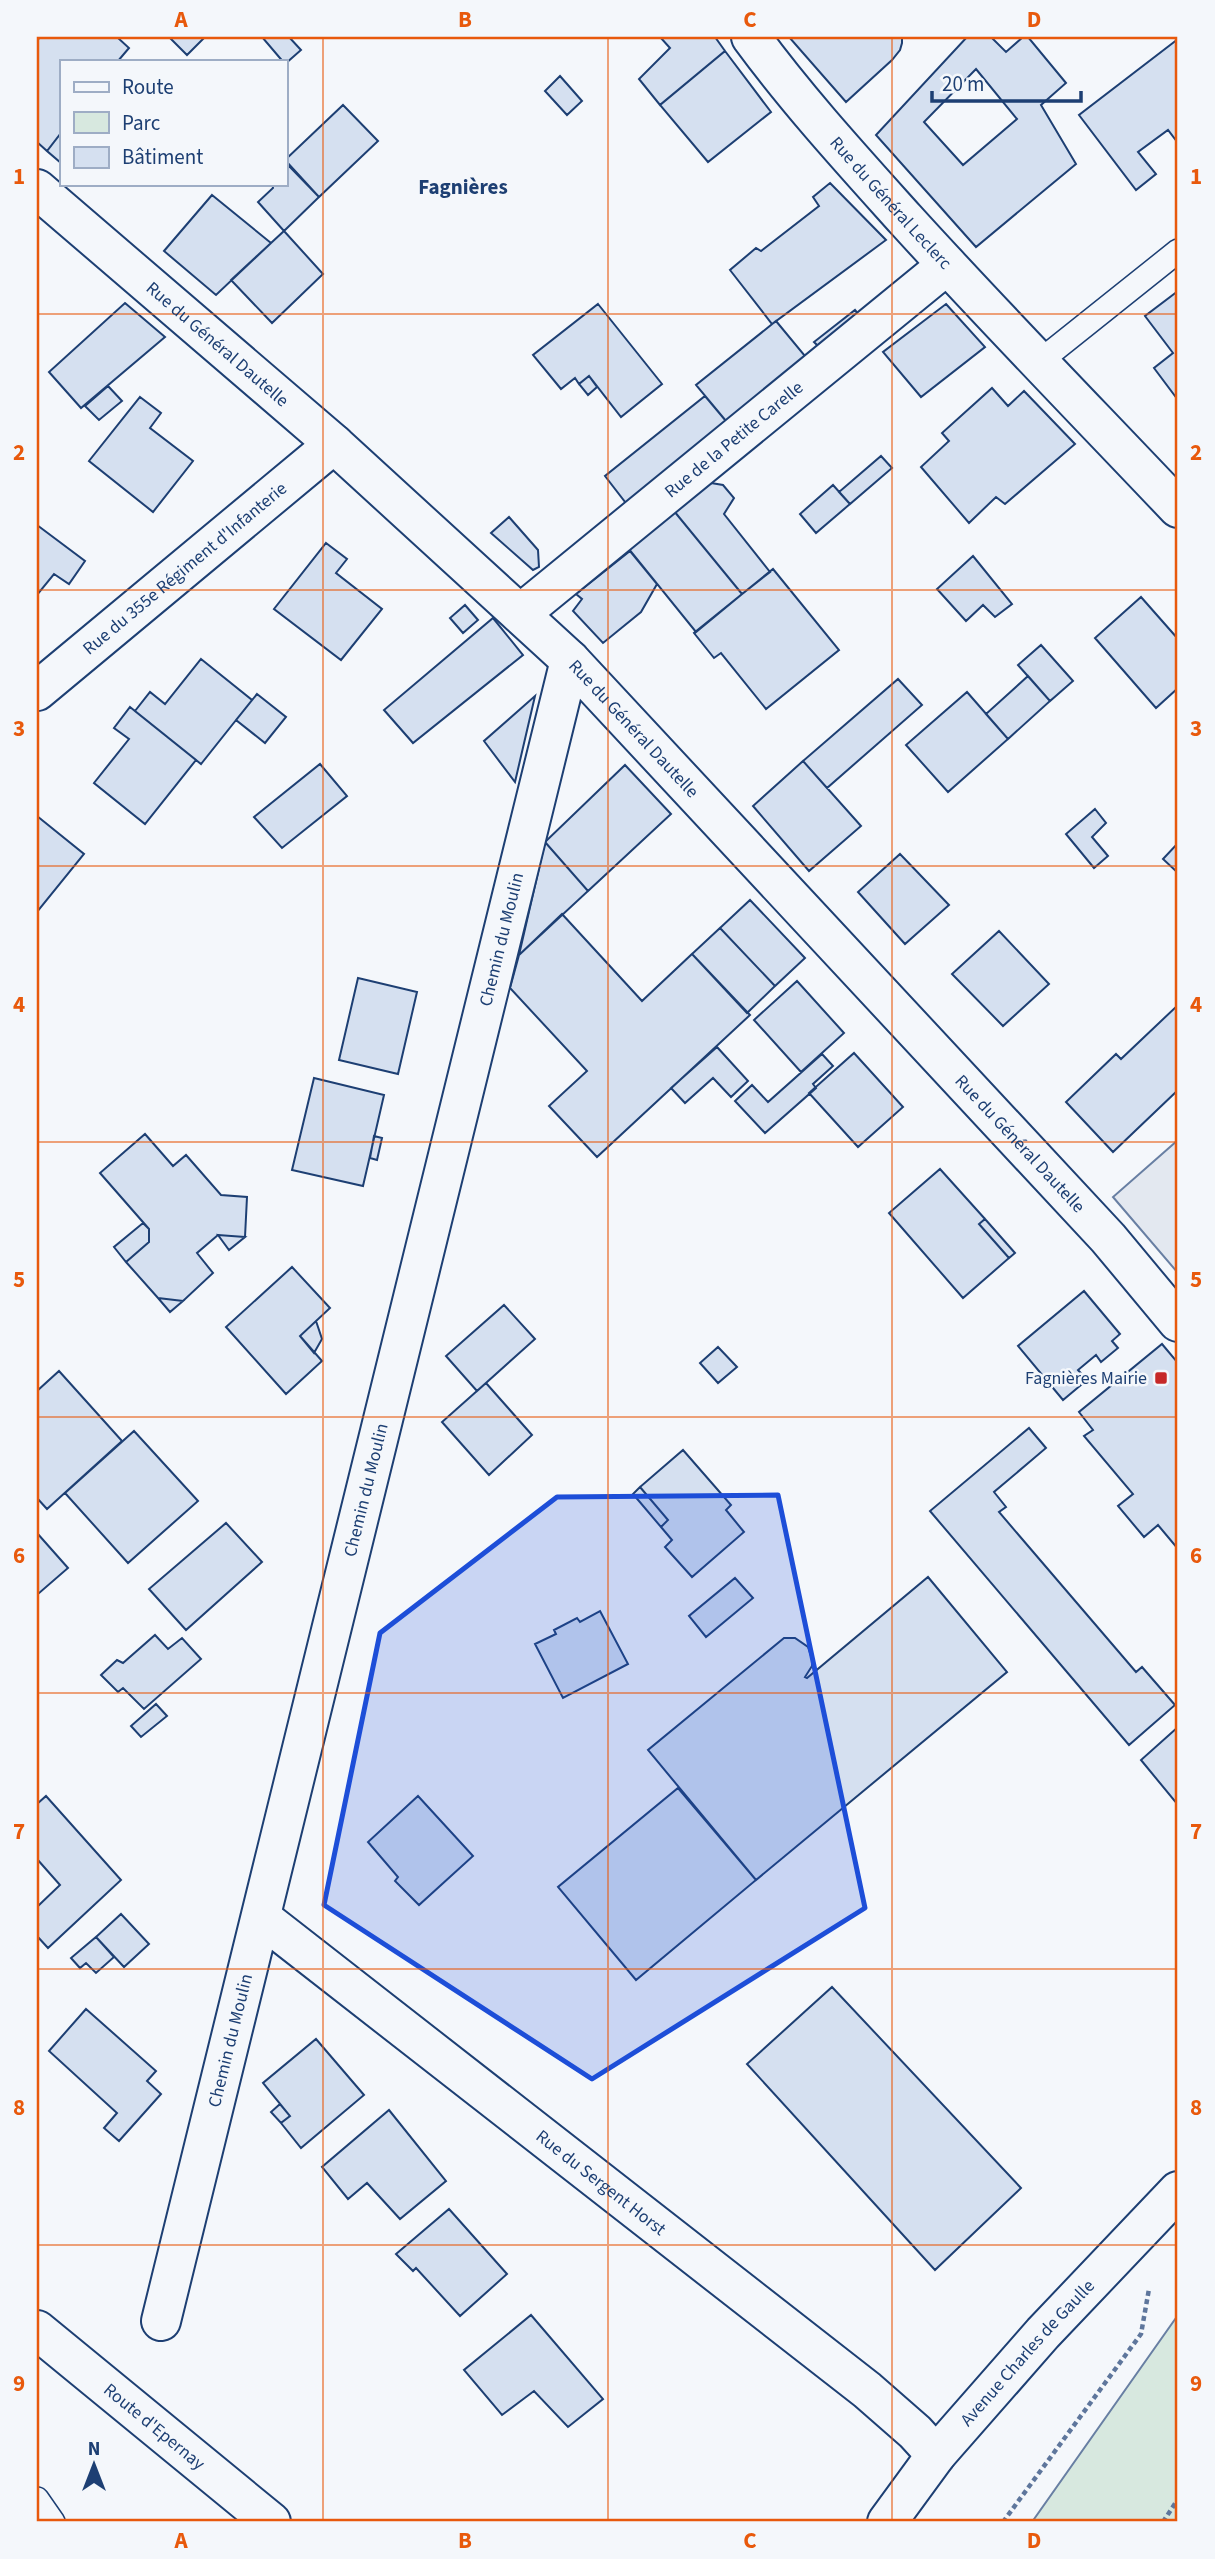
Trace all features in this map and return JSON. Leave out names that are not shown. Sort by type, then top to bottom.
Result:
[{"type":"street","name":"Rue du Général Leclerc","points":[[751,37],[838,144],[947,265],[1178,508]]},
{"type":"street","name":"Rue du Général Dautelle","points":[[37,189],[334,444],[570,660],[1108,1238],[1178,1322]]},
{"type":"street","name":"Rue de la Petite Carelle","points":[[520,614],[947,265]]},
{"type":"street","name":"Rue du 355e Régiment d'Infanterie","points":[[37,691],[334,444]]},
{"type":"street","name":"Chemin du Moulin","points":[[161,2322],[570,660]]},
{"type":"street","name":"Rue du Sergent Horst","points":[[261,1918],[867,2390],[915,2432],[936,2455]]},
{"type":"street","name":"Avenue Charles de Gaulle","points":[[887,2522],[936,2455],[1043,2333],[1178,2191]]},
{"type":"street","name":"Route d'Epernay","points":[[37,2330],[271,2522]]},
{"type":"lane","points":[[1039,362],[1178,251]]},
{"type":"lane","points":[[37,2499],[53,2522]]},
{"type":"path","points":[[1003,2522],[1141,2334],[1150,2285]]},
{"type":"path","points":[[1163,2522],[1178,2499]]},
{"type":"highlighted area","points":[[778,1495],[865,1908],[592,2079],[324,1905],[380,1633],[557,1497]]},
{"type":"green space","points":[[1178,2315],[1178,2522],[1032,2522]]},
{"type":"shaded area","points":[[1178,1140],[1178,1273],[1113,1197]]},
{"type":"building","points":[[40,37],[117,37],[129,48],[119,60],[60,60],[60,134],[47,151],[37,142],[37,41]]},
{"type":"building","points":[[169,37],[205,37],[187,55]]},
{"type":"building","points":[[262,37],[289,37],[301,50],[287,62],[282,60]]},
{"type":"building","points":[[660,37],[715,37],[725,51],[660,105],[639,79],[670,48]]},
{"type":"building","points":[[789,37],[902,37],[902,43],[892,60],[846,102]]},
{"type":"building","points":[[967,37],[991,37],[1006,52],[1023,37],[1028,37],[1066,83],[1041,105],[1076,164],[976,247],[876,135]],"holes":[[[976,69],[1017,119],[963,165],[924,122]]]},
{"type":"building","points":[[1178,39],[1178,143],[1168,130],[1138,152],[1156,174],[1136,190],[1079,115]]},
{"type":"building","points":[[725,51],[771,112],[708,162],[660,105]]},
{"type":"building","points":[[560,76],[582,101],[567,115],[545,91]]},
{"type":"building","points":[[343,105],[378,141],[319,197],[287,162],[287,158]]},
{"type":"building","points":[[60,134],[60,162],[47,151]]},
{"type":"building","points":[[289,166],[319,197],[284,231],[258,202],[272,186],[287,186]]},
{"type":"building","points":[[830,183],[886,240],[772,324],[730,270],[756,248],[761,251],[819,206],[813,197]]},
{"type":"building","points":[[212,195],[271,243],[216,295],[164,251]]},
{"type":"building","points":[[284,231],[323,274],[272,323],[231,280]]},
{"type":"building","points":[[1178,291],[1178,400],[1154,368],[1173,353],[1145,316]]},
{"type":"building","points":[[125,303],[165,337],[81,408],[49,372]]},
{"type":"building","points":[[598,304],[662,384],[621,417],[589,376],[579,384],[575,378],[561,389],[533,355]]},
{"type":"building","points":[[946,304],[985,347],[921,397],[883,352]]},
{"type":"building","points":[[855,310],[864,321],[824,352],[814,342]]},
{"type":"building","points":[[776,321],[810,362],[731,427],[696,385]]},
{"type":"building","points":[[589,376],[597,387],[588,395],[579,384]]},
{"type":"building","points":[[108,386],[122,401],[99,420],[85,406]]},
{"type":"building","points":[[992,388],[1008,406],[1024,391],[1075,444],[1005,504],[996,497],[969,523],[921,467],[949,441],[942,433]]},
{"type":"building","points":[[705,396],[731,427],[629,507],[605,476]]},
{"type":"building","points":[[140,397],[161,413],[150,428],[193,461],[153,512],[89,461]]},
{"type":"building","points":[[881,456],[892,468],[850,504],[839,492]]},
{"type":"building","points":[[711,483],[723,485],[734,498],[724,514],[770,572],[742,594],[674,511]]},
{"type":"building","points":[[833,485],[850,504],[816,533],[800,514]]},
{"type":"building","points":[[674,511],[742,594],[696,632],[628,548]]},
{"type":"building","points":[[509,517],[538,550],[539,567],[533,570],[491,533]]},
{"type":"building","points":[[37,525],[85,561],[69,584],[54,574],[37,595]]},
{"type":"building","points":[[326,543],[347,559],[336,573],[382,609],[341,660],[274,609]]},
{"type":"building","points":[[630,551],[657,584],[641,612],[603,643],[573,611],[582,599],[576,594]]},
{"type":"building","points":[[973,556],[1012,604],[995,617],[983,605],[966,621],[937,589]]},
{"type":"building","points":[[773,569],[839,650],[766,709],[721,653],[714,658],[694,633]]},
{"type":"building","points":[[1141,597],[1178,639],[1178,688],[1156,708],[1095,638]]},
{"type":"building","points":[[465,605],[478,620],[463,633],[450,618]]},
{"type":"building","points":[[493,618],[523,655],[413,743],[384,710]]},
{"type":"building","points":[[1041,645],[1073,681],[1050,701],[1018,665]]},
{"type":"building","points":[[201,659],[252,700],[201,764],[135,711],[150,692],[165,704]]},
{"type":"building","points":[[1028,676],[1050,701],[1008,739],[986,714]]},
{"type":"building","points":[[898,679],[922,705],[827,788],[803,761]]},
{"type":"building","points":[[967,692],[1008,739],[948,792],[906,745]]},
{"type":"building","points":[[257,694],[286,717],[265,743],[236,720]]},
{"type":"building","points":[[535,696],[515,782],[484,741]]},
{"type":"building","points":[[130,707],[196,760],[145,824],[94,783],[129,739],[114,728]]},
{"type":"building","points":[[803,761],[861,826],[809,871],[753,806]]},
{"type":"building","points":[[320,764],[347,796],[282,848],[254,817]]},
{"type":"building","points":[[625,765],[671,814],[588,891],[545,842]]},
{"type":"building","points":[[1095,809],[1106,823],[1092,837],[1108,856],[1094,868],[1066,834]]},
{"type":"building","points":[[37,816],[84,854],[37,912]]},
{"type":"building","points":[[545,842],[588,891],[519,955]]},
{"type":"building","points":[[1178,843],[1178,873],[1163,859]]},
{"type":"building","points":[[900,854],[949,905],[905,944],[858,892]]},
{"type":"building","points":[[750,900],[805,958],[775,986],[720,928]]},
{"type":"building","points":[[562,914],[642,1001],[692,954],[750,1015],[597,1157],[549,1106],[587,1071],[510,988],[519,955]]},
{"type":"building","points":[[720,928],[775,986],[747,1013],[692,954]]},
{"type":"building","points":[[999,931],[1049,984],[1003,1026],[952,974]]},
{"type":"building","points":[[358,978],[417,992],[398,1074],[339,1060]]},
{"type":"building","points":[[797,981],[844,1033],[801,1072],[754,1020]]},
{"type":"building","points":[[1178,1005],[1178,1090],[1113,1152],[1066,1102],[1116,1054],[1121,1059]]},
{"type":"building","points":[[717,1047],[748,1081],[731,1097],[713,1078],[685,1103],[671,1088]]},
{"type":"building","points":[[854,1053],[903,1107],[858,1147],[809,1093]]},
{"type":"building","points":[[822,1054],[833,1066],[813,1084],[816,1088],[765,1133],[735,1101],[752,1085],[768,1102]]},
{"type":"building","points":[[314,1078],[384,1095],[363,1186],[292,1170]]},
{"type":"building","points":[[145,1134],[173,1166],[186,1155],[221,1195],[247,1197],[245,1237],[218,1235],[197,1253],[213,1273],[183,1301],[158,1298],[126,1262],[149,1242],[149,1229],[100,1173]]},
{"type":"building","points":[[374,1136],[382,1138],[377,1160],[370,1158]]},
{"type":"building","points":[[940,1169],[985,1219],[979,1224],[1009,1258],[963,1298],[889,1213]]},
{"type":"building","points":[[985,1219],[1015,1253],[1009,1258],[979,1224]]},
{"type":"building","points":[[143,1223],[149,1229],[149,1242],[126,1262],[114,1247]]},
{"type":"building","points":[[218,1235],[245,1237],[229,1250]]},
{"type":"building","points":[[292,1267],[330,1308],[300,1336],[322,1361],[286,1394],[226,1327]]},
{"type":"building","points":[[1084,1291],[1120,1334],[1112,1341],[1118,1348],[1101,1362],[1096,1355],[1078,1370],[1087,1380],[1063,1400],[1018,1346]]},
{"type":"building","points":[[158,1298],[183,1301],[170,1312]]},
{"type":"building","points":[[504,1305],[535,1339],[477,1391],[446,1356]]},
{"type":"building","points":[[316,1321],[322,1339],[314,1353],[300,1336]]},
{"type":"building","points":[[1162,1344],[1178,1363],[1178,1549],[1158,1525],[1144,1537],[1118,1506],[1133,1494],[1084,1436],[1093,1430],[1079,1412]]},
{"type":"building","points":[[718,1347],[737,1367],[718,1383],[700,1363]]},
{"type":"building","points":[[59,1371],[122,1441],[47,1509],[37,1498],[37,1391]]},
{"type":"building","points":[[486,1383],[532,1435],[489,1475],[442,1422]]},
{"type":"building","points":[[1029,1428],[1046,1448],[994,1492],[1006,1507],[999,1512],[1136,1672],[1142,1667],[1175,1705],[1129,1745],[930,1511]]},
{"type":"building","points":[[134,1431],[198,1501],[128,1563],[65,1493]]},
{"type":"building","points":[[683,1450],[731,1505],[726,1510],[744,1532],[692,1577],[665,1547],[672,1540],[661,1527],[668,1520],[640,1487]]},
{"type":"building","points":[[640,1487],[668,1520],[661,1527],[633,1494]]},
{"type":"building","points":[[226,1523],[262,1562],[186,1630],[149,1589]]},
{"type":"building","points":[[37,1533],[68,1568],[38,1594],[37,1592]]},
{"type":"building","points":[[928,1577],[1007,1672],[756,1880],[648,1750],[784,1638],[795,1638],[808,1647],[812,1666],[805,1677],[807,1678]]},
{"type":"building","points":[[735,1578],[753,1598],[706,1637],[689,1616]]},
{"type":"building","points":[[600,1611],[628,1664],[563,1698],[535,1644],[556,1634],[554,1630],[577,1618],[580,1622]]},
{"type":"building","points":[[155,1635],[168,1649],[182,1638],[201,1659],[144,1709],[123,1688],[118,1692],[101,1675],[117,1660],[123,1663]]},
{"type":"building","points":[[156,1704],[167,1716],[141,1737],[131,1726]]},
{"type":"building","points":[[1178,1727],[1178,1805],[1141,1760]]},
{"type":"building","points":[[678,1788],[756,1880],[636,1980],[558,1887]]},
{"type":"building","points":[[46,1796],[121,1880],[48,1948],[37,1936],[37,1907],[60,1885],[37,1859],[37,1804]]},
{"type":"building","points":[[418,1796],[473,1856],[419,1905],[395,1881],[398,1877],[368,1842]]},
{"type":"building","points":[[121,1914],[149,1944],[124,1967],[96,1937]]},
{"type":"building","points":[[96,1937],[114,1957],[96,1973],[86,1963],[80,1968],[71,1958]]},
{"type":"building","points":[[832,1987],[1021,2188],[935,2270],[747,2064]]},
{"type":"building","points":[[86,2009],[156,2071],[147,2081],[161,2094],[119,2141],[104,2128],[117,2113],[49,2051]]},
{"type":"building","points":[[316,2039],[364,2095],[301,2148],[281,2123],[290,2116],[263,2083]]},
{"type":"building","points":[[280,2104],[290,2116],[281,2123],[271,2112]]},
{"type":"building","points":[[389,2110],[446,2181],[400,2219],[367,2183],[348,2199],[322,2167]]},
{"type":"building","points":[[449,2209],[507,2274],[460,2316],[416,2268],[413,2271],[396,2254]]},
{"type":"building","points":[[531,2315],[603,2399],[568,2427],[534,2391],[502,2415],[464,2370]]},
{"type":"place","name":"Fagnières Mairie","points":[[1161,1378]]},
{"type":"district","name":"Fagnières","points":[[463,187]]}]
